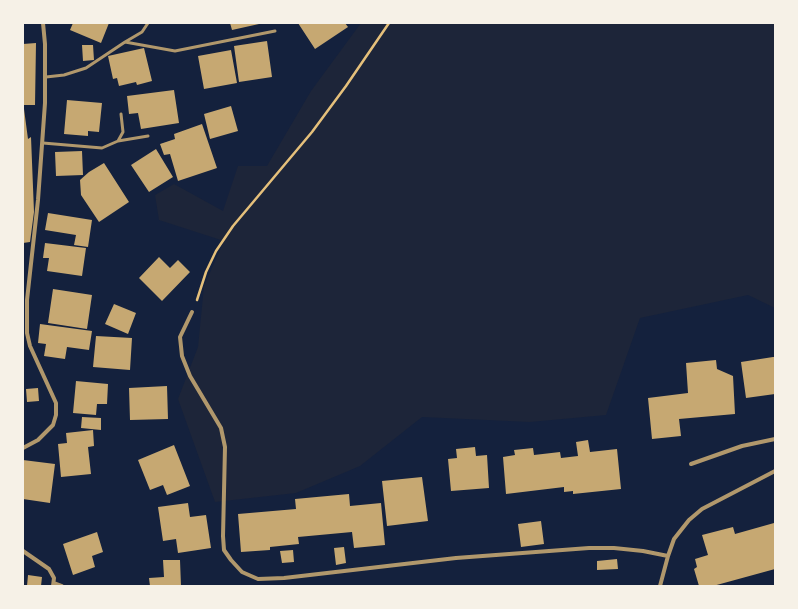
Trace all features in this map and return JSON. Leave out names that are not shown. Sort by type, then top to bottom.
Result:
[{"type":"street","points":[[23,448],[38,440],[53,425],[56,415],[56,403],[30,346],[27,333],[27,300],[43,143],[46,77],[43,23]]},
{"type":"street","points":[[192,312],[180,337],[182,356],[190,376],[221,428],[225,447],[222,536],[224,550],[242,572],[258,579],[284,578],[456,558],[589,548],[614,548],[643,551],[668,556]]},
{"type":"street","points":[[691,464],[742,446],[775,438]]},
{"type":"street","points":[[660,586],[674,539],[682,527],[695,514],[775,472]]},
{"type":"street","points":[[23,551],[49,569],[54,578],[53,585],[62,586]]},
{"type":"lane","points":[[46,77],[64,75],[86,68],[142,32],[148,23]]},
{"type":"lane","points":[[125,42],[174,51],[275,31]]},
{"type":"lane","points":[[118,140],[123,132],[121,114]]},
{"type":"lane","points":[[43,143],[102,148],[118,140],[148,136]]},
{"type":"path","points":[[192,312],[206,272],[216,251],[233,226],[312,132],[346,86],[389,23]]},
{"type":"shaded area","points":[[361,23],[775,23],[775,308],[748,295],[640,318],[606,415],[530,422],[422,417],[360,466],[296,493],[215,502],[178,399],[198,347],[204,286],[224,241],[159,220],[155,195],[174,184],[223,211],[238,166],[267,166],[311,91]]},
{"type":"building","points":[[73,23],[109,23],[101,43],[70,30]]},
{"type":"building","points":[[230,23],[259,23],[259,24],[232,30]]},
{"type":"building","points":[[298,23],[345,23],[348,27],[315,49]]},
{"type":"building","points":[[267,41],[272,77],[239,82],[234,46]]},
{"type":"building","points":[[36,43],[35,105],[23,105],[23,44]]},
{"type":"building","points":[[82,45],[93,45],[94,60],[83,61]]},
{"type":"building","points":[[144,48],[152,81],[137,85],[136,82],[119,86],[117,78],[113,79],[108,56]]},
{"type":"building","points":[[231,50],[237,83],[204,89],[198,56]]},
{"type":"building","points":[[174,90],[179,123],[141,129],[138,113],[129,114],[127,96]]},
{"type":"building","points":[[67,100],[102,103],[99,132],[88,131],[88,136],[64,134]]},
{"type":"building","points":[[231,106],[238,131],[210,139],[204,114]]},
{"type":"building","points":[[23,109],[28,139],[31,137],[34,212],[30,242],[23,243]]},
{"type":"building","points":[[202,124],[217,168],[178,181],[170,154],[164,155],[160,144],[175,139],[174,134]]},
{"type":"building","points":[[156,149],[173,177],[149,192],[131,165]]},
{"type":"building","points":[[82,151],[83,175],[56,176],[55,152]]},
{"type":"building","points":[[104,163],[129,202],[99,222],[81,195],[80,180],[89,172]]},
{"type":"building","points":[[48,213],[92,220],[88,247],[74,245],[76,235],[45,230]]},
{"type":"building","points":[[45,243],[86,248],[82,276],[47,271],[49,258],[43,258]]},
{"type":"building","points":[[159,257],[170,268],[178,260],[190,272],[162,301],[139,278]]},
{"type":"building","points":[[53,289],[92,295],[87,329],[48,323]]},
{"type":"building","points":[[114,304],[136,313],[128,334],[105,324]]},
{"type":"building","points":[[40,324],[92,331],[89,350],[67,347],[65,359],[44,356],[46,344],[38,343]]},
{"type":"building","points":[[96,336],[132,338],[130,370],[93,367]]},
{"type":"building","points":[[775,357],[775,394],[746,398],[741,362]]},
{"type":"building","points":[[716,360],[717,369],[733,376],[735,414],[679,419],[681,436],[652,439],[648,398],[688,393],[686,363]]},
{"type":"building","points":[[76,381],[108,384],[107,404],[97,404],[96,415],[73,413]]},
{"type":"building","points":[[167,386],[168,419],[130,420],[129,388]]},
{"type":"building","points":[[38,388],[39,401],[27,402],[26,389]]},
{"type":"building","points":[[82,417],[101,418],[101,430],[81,428]]},
{"type":"building","points":[[93,430],[94,446],[88,447],[91,474],[61,477],[58,444],[67,443],[66,433]]},
{"type":"building","points":[[588,440],[590,452],[617,449],[621,489],[573,494],[573,491],[564,492],[564,487],[506,494],[503,457],[515,455],[514,450],[533,448],[534,455],[560,452],[561,458],[578,456],[576,442]]},
{"type":"building","points":[[174,445],[190,486],[167,495],[163,485],[150,490],[138,460]]},
{"type":"building","points":[[475,447],[476,456],[487,455],[489,488],[451,491],[448,459],[457,458],[456,449]]},
{"type":"building","points":[[23,460],[55,464],[50,503],[23,499]]},
{"type":"building","points":[[422,477],[428,521],[387,526],[382,481]]},
{"type":"building","points":[[349,494],[350,506],[381,503],[385,545],[354,548],[352,532],[298,537],[299,544],[270,547],[270,550],[241,552],[238,514],[296,509],[295,499]]},
{"type":"building","points":[[188,503],[190,517],[206,515],[211,548],[178,553],[176,539],[163,541],[158,507]]},
{"type":"building","points":[[541,521],[544,544],[521,547],[518,524]]},
{"type":"building","points":[[774,523],[775,569],[713,586],[699,586],[694,569],[697,567],[695,559],[708,555],[702,535],[733,527],[735,534]]},
{"type":"building","points":[[97,532],[103,552],[92,556],[95,567],[73,575],[63,544]]},
{"type":"building","points":[[344,547],[346,563],[336,565],[334,548]]},
{"type":"building","points":[[293,550],[294,562],[282,563],[280,551]]},
{"type":"building","points":[[617,559],[618,569],[597,570],[597,561]]},
{"type":"building","points":[[163,560],[180,560],[181,586],[150,586],[149,578],[164,577]]},
{"type":"building","points":[[28,575],[42,577],[41,586],[27,586]]}]
